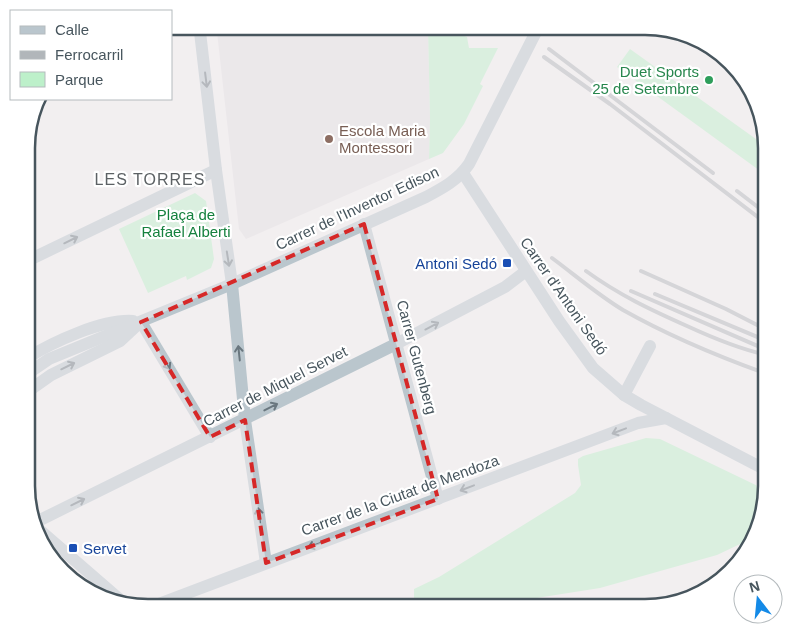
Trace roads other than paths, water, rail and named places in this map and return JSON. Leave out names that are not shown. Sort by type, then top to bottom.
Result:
[{"type":"street","points":[[200,35],[232,284],[245,420],[266,563]]},
{"type":"street","name":"Carrer de l'Inventor Edison","points":[[35,369],[49,359],[232,284],[451,183],[463,173],[474,156],[534,35]]},
{"type":"street","points":[[35,257],[216,170]]},
{"type":"street","name":"Carrer d'Antoni Sedó","points":[[463,173],[558,321],[593,368],[624,395],[758,466]]},
{"type":"street","name":"Carrer Gutenberg","points":[[364,224],[438,499]]},
{"type":"street","name":"Carrer de Miquel Servet","points":[[41,522],[396,344],[505,286],[526,271]]},
{"type":"street","name":"Carrer de l'Inventor Edison","points":[[35,353],[43,348],[102,325],[118,322],[141,322]]},
{"type":"street","name":"Carrer de l'Inventor Edison","points":[[35,386],[58,370],[120,341],[141,322]]},
{"type":"street","points":[[141,322],[210,437]]},
{"type":"street","points":[[624,395],[650,346]]},
{"type":"street","name":"Carrer de la Ciutat de Mendoza","points":[[172,599],[638,423],[666,418]]},
{"type":"street","points":[[47,535],[112,592]]},
{"type":"railway","points":[[549,49],[713,173]]},
{"type":"railway","points":[[544,57],[610,104],[758,217]]},
{"type":"railway","points":[[737,191],[758,207]]},
{"type":"railway","points":[[552,258],[623,310],[694,345],[758,371]]},
{"type":"railway","points":[[586,271],[623,295],[661,314],[726,343],[758,353]]},
{"type":"railway","points":[[641,271],[758,325]]},
{"type":"railway","points":[[631,291],[758,346]]},
{"type":"railway","points":[[655,294],[758,337]]},
{"type":"place","name":"Duet Sports 25 de Setembre","points":[[709,80]]},
{"type":"place","name":"Escola Maria Montessori","points":[[329,139]]},
{"type":"place","name":"Antoni Sedó","points":[[507,263]]},
{"type":"place","name":"Servet","points":[[73,548]]},
{"type":"district","name":"LES TORRES","points":[[150,179]]},
{"type":"park label","name":"Plaça de Rafael Alberti","points":[[186,222]]}]
